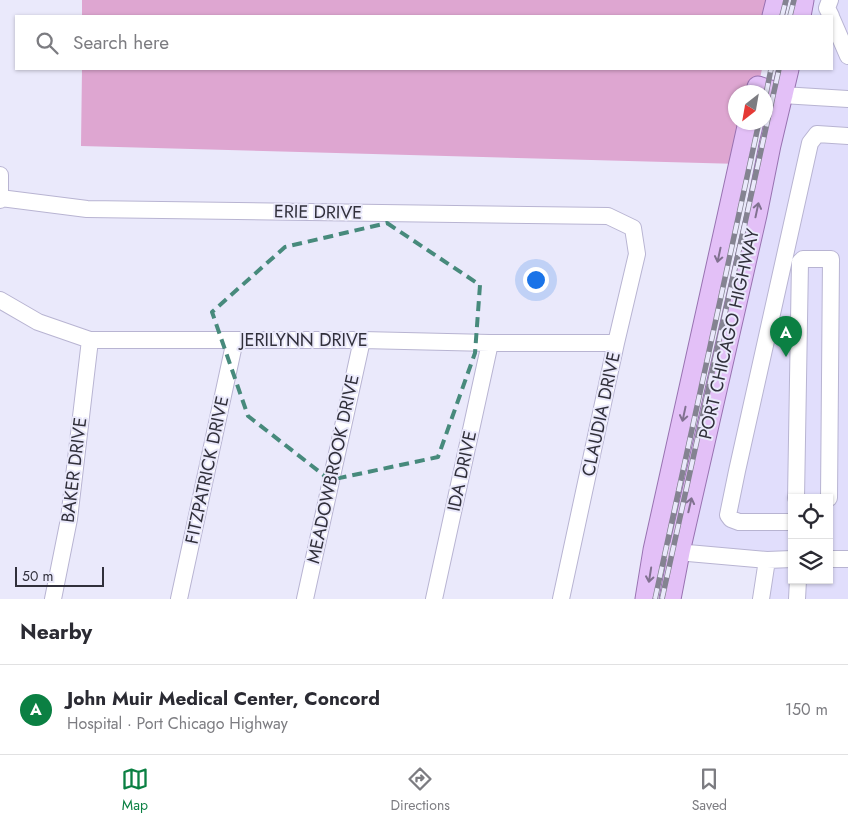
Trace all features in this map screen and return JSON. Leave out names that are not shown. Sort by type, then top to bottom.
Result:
[{"type":"main road","points":[[773,15],[777,0]]},
{"type":"main road","points":[[800,15],[803,0]]},
{"type":"main road","name":"PORT CHICAGO HIGHWAY","points":[[670,599],[788,70]]},
{"type":"main road","points":[[759,83],[782,95]]},
{"type":"main road","name":"PORT CHICAGO HIGHWAY","points":[[646,599],[654,550],[747,130]]},
{"type":"street","points":[[830,0],[827,8],[830,15]]},
{"type":"street","points":[[833,22],[848,56]]},
{"type":"street","points":[[782,95],[848,99]]},
{"type":"street","points":[[788,522],[739,522],[731,519],[728,515],[810,142],[817,134],[848,136]]},
{"type":"street","points":[[0,175],[0,199]]},
{"type":"street","name":"ERIE DRIVE","points":[[0,199],[87,208],[608,216],[634,228]]},
{"type":"street","name":"CLAUDIA DRIVE","points":[[561,599],[637,254],[634,228]]},
{"type":"street","points":[[796,494],[800,262],[803,259],[831,259],[829,494]]},
{"type":"street","name":"JERILYNN DRIVE","points":[[0,300],[38,322],[90,340],[362,340],[616,343]]},
{"type":"street","name":"BAKER DRIVE","points":[[52,599],[69,519],[90,340]]},
{"type":"street","name":"FITZPATRICK DRIVE","points":[[179,599],[234,340]]},
{"type":"street","name":"MEADOWBROOK DRIVE","points":[[304,599],[362,340]]},
{"type":"street","name":"IDA DRIVE","points":[[434,599],[490,343]]},
{"type":"street","points":[[654,550],[788,560]]},
{"type":"street","points":[[833,559],[848,559]]},
{"type":"street","points":[[761,599],[768,560]]},
{"type":"street","points":[[797,599],[798,584]]},
{"type":"highlighted area","points":[[387,223],[480,285],[475,353],[438,457],[330,480],[248,416],[212,312],[285,247]]},
{"type":"shaded area","points":[[82,0],[777,0],[773,15],[82,15]]},
{"type":"shaded area","points":[[803,0],[848,0],[848,599],[761,599],[767,560],[679,552],[788,70],[833,70],[833,15],[800,15]]},
{"type":"shaded area","points":[[82,70],[762,70],[759,85],[728,85],[728,130],[747,130],[740,164],[81,146]]},
{"type":"railway","points":[[782,15],[786,0]]},
{"type":"railway","points":[[790,15],[794,0]]},
{"type":"railway","points":[[768,85],[771,70]]},
{"type":"railway","points":[[662,599],[779,70]]},
{"type":"railway","points":[[655,599],[757,130]]},
{"type":"place","name":"John Muir Medical Center, Concord","points":[[786,357]]}]
